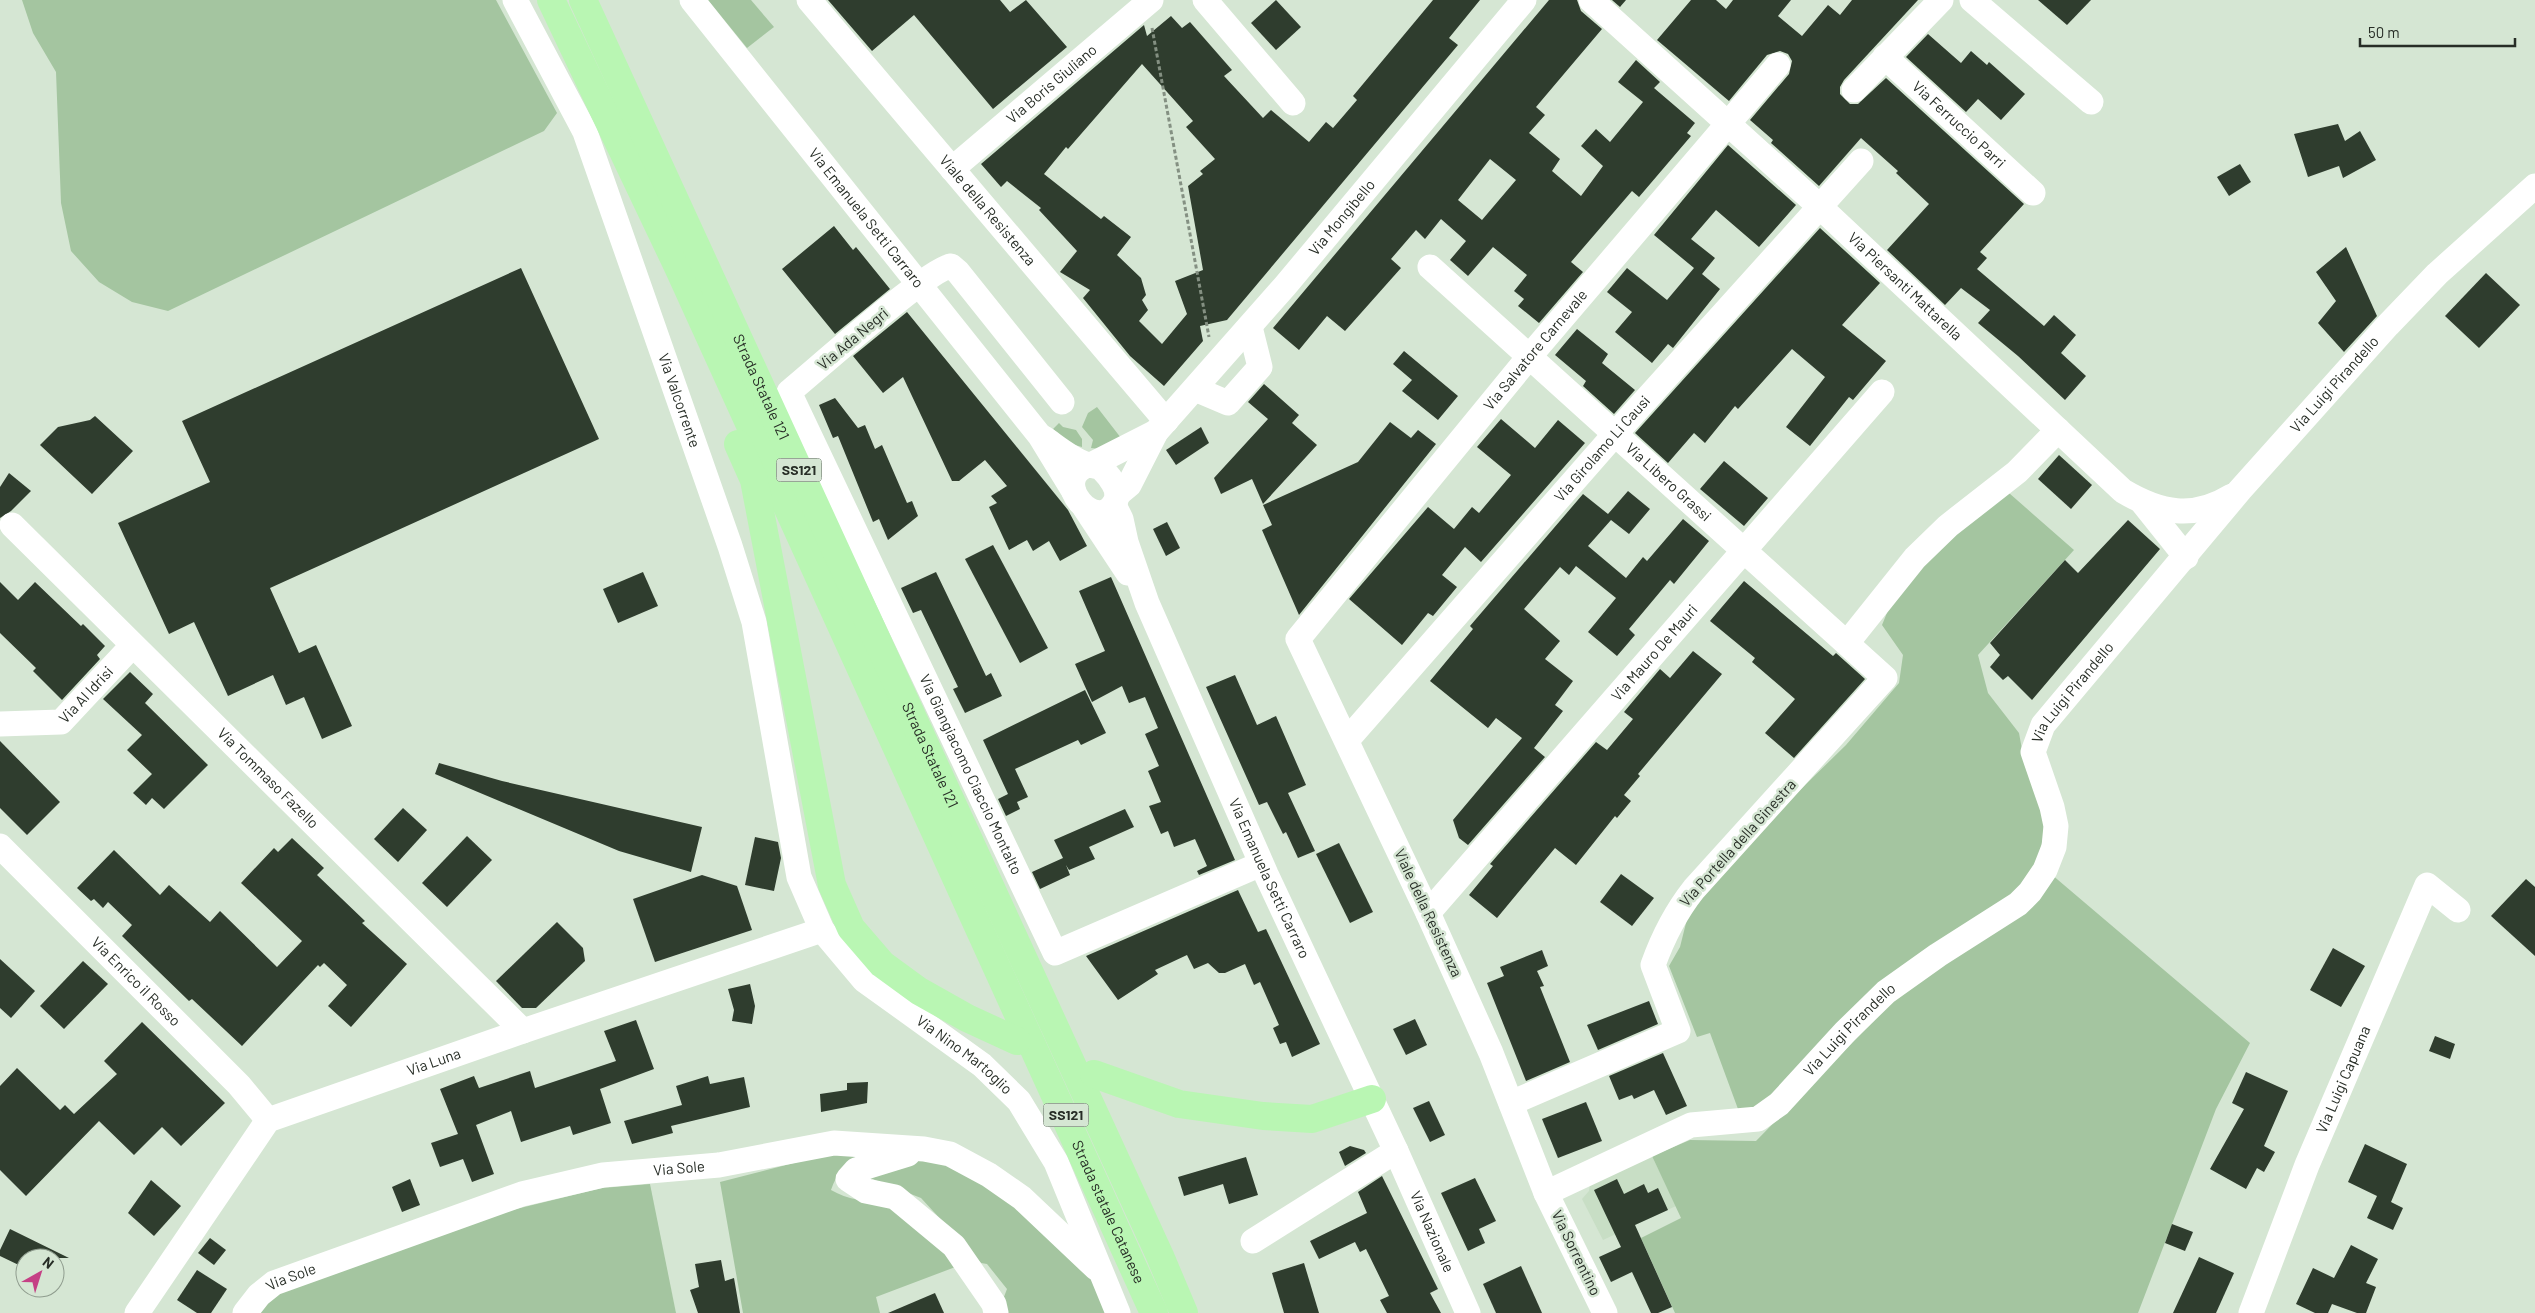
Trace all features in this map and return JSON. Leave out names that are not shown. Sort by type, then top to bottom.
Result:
[{"type":"main road","name":"Strada Statale 121","points":[[551,0],[678,267],[976,919]]},
{"type":"main road","name":"Strada Statale 121","points":[[582,0],[1015,939]]},
{"type":"main road","points":[[678,267],[684,324],[754,480],[835,894],[851,928],[882,964],[919,991],[967,1018],[1017,1041]]},
{"type":"main road","name":"Strada statale Catanese","points":[[976,919],[1154,1313]]},
{"type":"main road","name":"Strada statale Catanese","points":[[1015,939],[1160,1256],[1184,1313]]},
{"type":"main road","points":[[1094,1074],[1179,1104],[1263,1116],[1312,1119],[1372,1100]]},
{"type":"street","name":"Via Valcorrente","points":[[514,0],[585,132],[730,546],[754,622],[790,819]]},
{"type":"street","name":"Via Emanuela Setti Carraro","points":[[692,0],[1040,436]]},
{"type":"street","name":"Viale della Resistenza","points":[[809,0],[952,169],[1161,427]]},
{"type":"street","points":[[1205,0],[1293,103]]},
{"type":"street","name":"Via Mongibello","points":[[1161,427],[1250,327],[1524,0]]},
{"type":"street","name":"Via Piersanti Mattarella","points":[[1591,0],[1819,206],[2123,491],[2157,508],[2197,511],[2216,506],[2240,490]]},
{"type":"street","points":[[1854,90],[1941,0]]},
{"type":"street","points":[[1972,0],[2091,102]]},
{"type":"street","name":"Via Boris Giuliano","points":[[952,169],[1150,2]]},
{"type":"street","name":"Via Ferruccio Parri","points":[[1885,57],[2033,193]]},
{"type":"street","name":"Via Salvatore Carnevale","points":[[1298,639],[1727,122],[1778,65]]},
{"type":"street","name":"Via Girolamo Li Causi","points":[[1348,739],[1615,434],[1861,161]]},
{"type":"street","name":"Via Luigi Pirandello","points":[[1546,1193],[1691,1125],[1758,1119],[1778,1104],[1845,1032],[1886,992],[1938,955],[2018,904],[2030,892],[2045,870],[2051,855],[2056,826],[2033,752],[2043,725],[2186,557],[2240,490],[2437,274],[2535,186]]},
{"type":"street","name":"Via Ada Negri","points":[[789,392],[918,285],[942,267],[951,266],[958,272],[1062,402]]},
{"type":"street","name":"Via Libero Grassi","points":[[1430,267],[1886,678]]},
{"type":"street","points":[[1195,389],[1228,403],[1260,367],[1250,327]]},
{"type":"street","name":"Via Giangiacomo Ciaccio Montalto","points":[[789,392],[1055,953],[1261,864]]},
{"type":"street","name":"Via Mauro De Mauri","points":[[1428,913],[1882,392]]},
{"type":"street","points":[[1161,427],[1129,485],[1116,500],[1100,513],[1079,499],[1073,477],[1077,472],[1161,427]]},
{"type":"street","points":[[1847,643],[1915,558],[1948,526],[2017,472],[2058,430]]},
{"type":"street","points":[[1040,436],[1089,465],[1103,470],[1114,486],[1126,542],[1147,603]]},
{"type":"street","points":[[1040,436],[1147,603]]},
{"type":"street","points":[[2142,502],[2186,557]]},
{"type":"street","name":"Via Tommaso Fazello","points":[[12,524],[132,646],[524,1031]]},
{"type":"street","name":"Via Emanuela Setti Carraro","points":[[1147,603],[1261,864],[1396,1151]]},
{"type":"street","name":"Viale della Resistenza","points":[[1298,639],[1348,739],[1491,1052],[1546,1193]]},
{"type":"street","name":"Via Al Idrisi","points":[[0,724],[61,722],[132,646]]},
{"type":"street","name":"Via Portella della Ginestra","points":[[1511,1103],[1678,1031],[1653,965],[1662,939],[1676,913],[1694,890],[1886,678]]},
{"type":"street","name":"Via Nino Martoglio","points":[[790,819],[800,877],[822,930],[864,980],[982,1065],[1019,1101],[1056,1162],[1118,1313]]},
{"type":"street","name":"Via Enrico il Rosso","points":[[0,846],[239,1085],[268,1120]]},
{"type":"street","name":"Via Luigi Capuana","points":[[2251,1313],[2307,1166],[2427,885],[2458,910]]},
{"type":"street","name":"Via Luna","points":[[268,1120],[822,930]]},
{"type":"street","points":[[136,1313],[268,1120]]},
{"type":"street","name":"Via Sole","points":[[244,1313],[259,1295],[274,1284],[522,1194],[603,1175],[719,1165],[834,1143],[924,1149],[950,1154],[989,1175],[1022,1198],[1100,1272]]},
{"type":"street","points":[[924,1149],[856,1170],[848,1180],[866,1191],[895,1197],[954,1246],[994,1304],[996,1313]]},
{"type":"street","points":[[1253,1241],[1396,1151]]},
{"type":"street","name":"Via Nazionale","points":[[1396,1151],[1468,1313]]},
{"type":"street","name":"Via Sorrentino","points":[[1546,1193],[1606,1313]]},
{"type":"path","points":[[1150,2],[1215,367]]},
{"type":"shaded area","points":[[22,0],[496,0],[557,113],[544,131],[168,311],[132,302],[99,282],[71,251],[61,203],[56,72],[33,33]]},
{"type":"shaded area","points":[[708,0],[751,0],[774,27],[747,48]]},
{"type":"shaded area","points":[[1097,407],[1121,438],[1100,449],[1091,448],[1093,440],[1082,427],[1088,413]]},
{"type":"shaded area","points":[[1059,423],[1063,427],[1076,430],[1082,439],[1082,447],[1071,444],[1053,429]]},
{"type":"shaded area","points":[[2009,493],[2074,550],[1978,655],[1988,693],[2019,733],[2025,766],[2043,809],[2044,833],[2039,857],[2018,890],[1765,1101],[1752,1108],[1738,1109],[1710,1033],[1697,1037],[1669,966],[1680,947],[1688,915],[1758,831],[1846,745],[1899,683],[1903,655],[1882,625],[1891,603],[1950,536]]},
{"type":"shaded area","points":[[2051,874],[2250,1043],[2216,1109],[2138,1313],[1675,1313],[1641,1238],[1681,1218],[1652,1156],[1690,1140],[1756,1141],[1908,986]]},
{"type":"shaded area","points":[[844,1150],[896,1151],[865,1157],[848,1164],[836,1179],[831,1190],[850,1198],[895,1210],[925,1231],[958,1266],[876,1297],[880,1313],[743,1313],[720,1182]]},
{"type":"shaded area","points":[[1652,1156],[1676,1206],[1603,1240],[1582,1199],[1589,1191],[1590,1183]]},
{"type":"shaded area","points":[[924,1158],[938,1160],[995,1188],[1091,1273],[1107,1313],[1003,1313],[1002,1302],[1007,1289],[987,1264],[981,1263],[921,1198],[865,1176]]},
{"type":"shaded area","points":[[650,1184],[676,1313],[257,1313],[265,1302],[286,1289],[500,1213],[602,1188]]},
{"type":"building","points":[[828,0],[1000,0],[1010,12],[1026,0],[1067,47],[993,109],[914,15],[872,51]]},
{"type":"building","points":[[1276,0],[1301,27],[1276,50],[1251,23]]},
{"type":"building","points":[[1433,0],[1480,0],[1449,38],[1458,45],[1227,320],[1200,326],[1203,341],[1164,386],[1130,356],[1083,298],[1090,290],[1060,272],[1077,251],[1039,210],[1041,208],[1007,181],[1001,187],[981,164],[1144,25],[1147,36],[1171,16],[1182,28],[1190,22],[1232,70],[1224,76],[1263,118],[1271,110],[1309,142],[1326,122],[1333,128],[1357,100],[1353,96]],"holes":[[[1142,64],[1193,121],[1186,127],[1215,159],[1200,171],[1203,174],[1188,186],[1203,270],[1175,281],[1187,314],[1162,344],[1139,321],[1148,310],[1142,300],[1146,295],[1141,278],[1117,255],[1131,237],[1104,216],[1101,219],[1044,174],[1066,147],[1068,149]]]},
{"type":"building","points":[[1549,0],[1577,0],[1581,11],[1602,29],[1536,107],[1545,115],[1529,133],[1560,159],[1552,171],[1581,196],[1603,166],[1581,146],[1596,129],[1610,142],[1643,102],[1618,82],[1636,60],[1660,82],[1654,88],[1695,123],[1687,133],[1691,136],[1639,197],[1632,191],[1571,262],[1583,272],[1539,323],[1518,306],[1524,299],[1514,291],[1527,275],[1493,247],[1468,276],[1450,260],[1466,241],[1441,219],[1425,239],[1416,230],[1391,259],[1401,268],[1345,331],[1327,316],[1299,350],[1273,328]],"holes":[[[1490,159],[1516,180],[1482,220],[1458,200]]]},
{"type":"building","points":[[1612,0],[1626,0],[1620,7]]},
{"type":"building","points":[[1691,0],[1716,0],[1726,9],[1733,0],[1791,0],[1778,16],[1802,36],[1828,5],[1840,15],[1852,0],[1918,0],[1844,80],[1840,87],[1840,94],[1850,104],[1858,104],[1886,78],[2024,204],[1980,252],[1987,258],[1977,269],[2044,326],[2054,315],[2076,335],[2061,353],[2086,376],[2065,400],[2018,356],[1978,323],[1990,310],[1961,288],[1945,305],[1887,250],[1929,204],[1896,173],[1898,171],[1861,138],[1819,186],[1771,143],[1773,140],[1750,120],[1789,74],[1792,61],[1788,54],[1780,51],[1767,55],[1729,101],[1657,40]]},
{"type":"building","points":[[2038,0],[2091,0],[2067,25]]},
{"type":"building","points":[[1928,34],[1961,63],[1971,51],[1987,65],[1989,62],[2025,94],[2001,120],[1978,99],[1966,112],[1906,57]]},
{"type":"building","points":[[2338,124],[2345,141],[2360,131],[2376,160],[2343,178],[2339,166],[2308,177],[2294,134]]},
{"type":"building","points":[[1728,145],[1796,205],[1759,247],[1716,210],[1691,239],[1715,258],[1702,274],[1720,289],[1673,348],[1668,344],[1652,363],[1615,332],[1632,312],[1607,292],[1627,268],[1667,300],[1694,268],[1654,235]]},
{"type":"building","points":[[2240,164],[2251,182],[2229,196],[2217,177]]},
{"type":"building","points":[[834,226],[853,250],[856,247],[890,289],[835,334],[782,269]]},
{"type":"building","points":[[1820,228],[1880,283],[1842,325],[1886,361],[1853,400],[1849,397],[1810,446],[1786,427],[1825,377],[1792,349],[1738,409],[1735,406],[1705,443],[1694,433],[1668,463],[1635,433]]},
{"type":"building","points":[[2346,247],[2377,316],[2344,352],[2318,323],[2336,301],[2316,272]]},
{"type":"building","points":[[521,268],[599,439],[270,588],[299,653],[316,645],[352,726],[322,739],[304,697],[286,705],[273,675],[228,696],[194,622],[169,634],[118,523],[210,482],[182,421]]},
{"type":"building","points":[[2486,273],[2520,305],[2479,348],[2445,316]]},
{"type":"building","points":[[907,312],[1068,510],[1087,546],[1060,561],[1049,541],[1033,551],[1027,540],[1009,550],[989,507],[997,503],[991,496],[1007,486],[985,460],[959,481],[952,481],[903,377],[883,393],[853,356]]},
{"type":"building","points":[[1577,329],[1608,354],[1602,363],[1635,390],[1614,414],[1583,386],[1586,381],[1555,355]]},
{"type":"building","points":[[1404,351],[1458,396],[1438,420],[1402,391],[1412,380],[1393,364]]},
{"type":"building","points":[[1264,384],[1299,415],[1292,423],[1317,445],[1263,504],[1252,479],[1221,494],[1214,478],[1268,419],[1248,402]]},
{"type":"building","points":[[835,398],[858,428],[865,425],[875,449],[882,445],[907,503],[912,501],[918,516],[888,540],[879,519],[873,522],[838,436],[833,438],[819,405]]},
{"type":"building","points":[[95,416],[133,451],[92,494],[40,445],[58,427],[90,420]]},
{"type":"building","points":[[1501,419],[1535,448],[1558,420],[1585,443],[1481,562],[1465,547],[1442,575],[1457,587],[1433,616],[1428,613],[1402,645],[1349,599],[1428,507],[1454,529],[1472,507],[1479,513],[1511,475],[1477,447]]},
{"type":"building","points":[[1390,422],[1411,438],[1418,430],[1436,444],[1299,615],[1262,530],[1272,525],[1263,505],[1358,462]]},
{"type":"building","points":[[1201,427],[1209,443],[1176,465],[1166,450]]},
{"type":"building","points":[[2059,455],[2092,485],[2071,509],[2038,479]]},
{"type":"building","points":[[1724,461],[1768,498],[1744,526],[1700,489]]},
{"type":"building","points":[[9,473],[31,491],[11,511],[0,518],[0,487]]},
{"type":"building","points":[[1628,491],[1650,509],[1629,534],[1611,520],[1588,546],[1626,578],[1643,557],[1647,561],[1683,519],[1709,541],[1674,584],[1670,580],[1629,629],[1635,635],[1617,656],[1588,632],[1616,598],[1576,566],[1569,575],[1560,567],[1524,609],[1560,641],[1545,659],[1573,681],[1555,705],[1563,711],[1534,748],[1545,757],[1468,845],[1459,838],[1453,820],[1522,738],[1496,718],[1488,728],[1430,681],[1473,629],[1470,626],[1583,494],[1608,514]]},
{"type":"building","points":[[2128,520],[2160,549],[2032,700],[2008,676],[2003,680],[1990,667],[2000,655],[1990,643],[2065,560],[2078,573]]},
{"type":"building","points":[[1167,522],[1180,548],[1166,556],[1153,529]]},
{"type":"building","points":[[993,545],[1048,648],[1020,663],[965,559]]},
{"type":"building","points":[[643,572],[658,606],[618,623],[603,589]]},
{"type":"building","points":[[936,572],[986,676],[991,673],[1002,696],[965,713],[953,689],[958,687],[921,610],[913,613],[901,588]]},
{"type":"building","points":[[1111,577],[1235,860],[1199,875],[1197,871],[1207,866],[1195,839],[1174,847],[1168,831],[1161,834],[1149,806],[1161,802],[1148,771],[1159,766],[1145,734],[1158,728],[1145,697],[1129,703],[1122,686],[1092,702],[1075,664],[1105,651],[1079,591]]},
{"type":"building","points":[[1744,581],[1833,656],[1836,653],[1865,679],[1794,758],[1765,733],[1795,699],[1752,662],[1755,658],[1710,621]]},
{"type":"building","points":[[0,582],[18,600],[35,582],[105,646],[97,655],[100,659],[62,700],[33,671],[36,668],[0,633]]},
{"type":"building","points":[[1693,651],[1722,674],[1638,774],[1640,776],[1624,795],[1631,801],[1617,818],[1615,816],[1576,865],[1555,848],[1497,918],[1469,895],[1493,866],[1490,864],[1596,742],[1607,750],[1633,719],[1624,712],[1660,669],[1670,678]]},
{"type":"building","points":[[130,672],[153,694],[145,703],[208,765],[164,809],[152,798],[146,805],[133,793],[152,774],[127,750],[142,735],[103,699]]},
{"type":"building","points":[[1235,675],[1257,725],[1276,716],[1306,785],[1288,793],[1315,851],[1298,858],[1286,832],[1283,834],[1267,802],[1259,805],[1206,687]]},
{"type":"building","points":[[1085,690],[1106,733],[1081,745],[1078,740],[1015,769],[1028,797],[1017,802],[1020,809],[1006,816],[998,799],[1008,794],[983,740]]},
{"type":"building","points":[[0,741],[60,802],[27,835],[0,808]]},
{"type":"building","points":[[439,763],[502,781],[702,827],[691,872],[619,851],[435,774]]},
{"type":"building","points":[[403,808],[427,830],[398,862],[374,839]]},
{"type":"building","points":[[1125,809],[1134,827],[1089,847],[1095,859],[1069,870],[1066,865],[1070,875],[1040,889],[1032,872],[1063,858],[1054,840]]},
{"type":"building","points":[[467,836],[492,860],[447,907],[422,883]]},
{"type":"building","points":[[755,837],[778,842],[781,858],[774,891],[745,885]]},
{"type":"building","points":[[292,838],[324,868],[317,875],[365,921],[362,923],[407,964],[351,1027],[328,1006],[347,985],[324,963],[320,967],[318,965],[242,1046],[192,999],[189,1001],[122,936],[132,925],[108,902],[103,908],[94,899],[91,901],[77,888],[114,850],[160,895],[169,885],[210,922],[220,911],[277,967],[302,941],[241,883],[274,848],[278,852]]},
{"type":"building","points":[[1339,843],[1373,912],[1350,923],[1316,854]]},
{"type":"building","points":[[1621,874],[1654,898],[1632,926],[1600,902]]},
{"type":"building","points":[[702,875],[737,886],[752,930],[655,962],[633,899]]},
{"type":"building","points":[[2526,879],[2535,887],[2535,956],[2491,916]]},
{"type":"building","points":[[1238,890],[1258,932],[1266,929],[1320,1044],[1292,1057],[1286,1042],[1280,1044],[1273,1028],[1279,1025],[1260,982],[1254,985],[1245,964],[1225,973],[1219,973],[1208,963],[1194,969],[1187,955],[1155,970],[1158,974],[1118,1000],[1086,956]]},
{"type":"building","points":[[557,922],[583,948],[585,961],[536,1008],[522,1008],[496,981]]},
{"type":"building","points":[[2333,948],[2365,966],[2341,1007],[2310,990]]},
{"type":"building","points":[[1542,950],[1548,966],[1537,971],[1544,986],[1540,987],[1570,1062],[1526,1081],[1487,983],[1504,976],[1500,967]]},
{"type":"building","points":[[0,959],[35,991],[11,1018],[0,1008]]},
{"type":"building","points":[[83,961],[108,984],[64,1029],[40,1006]]},
{"type":"building","points":[[750,984],[755,1006],[752,1024],[732,1021],[734,1010],[728,989]]},
{"type":"building","points":[[1649,1001],[1658,1024],[1598,1050],[1587,1025]]},
{"type":"building","points":[[1415,1019],[1427,1045],[1406,1055],[1393,1029]]},
{"type":"building","points":[[636,1020],[654,1069],[600,1089],[611,1123],[573,1135],[570,1126],[521,1142],[511,1111],[476,1125],[494,1174],[472,1182],[463,1159],[440,1167],[431,1143],[458,1134],[440,1089],[474,1076],[479,1088],[530,1071],[535,1088],[616,1061],[604,1031]]},
{"type":"building","points":[[142,1022],[225,1103],[181,1146],[162,1127],[134,1155],[99,1121],[26,1196],[0,1170],[0,1086],[17,1068],[60,1110],[65,1105],[74,1114],[117,1074],[104,1061]]},
{"type":"building","points":[[2435,1036],[2455,1044],[2450,1059],[2429,1051]]},
{"type":"building","points":[[1663,1053],[1687,1106],[1666,1115],[1654,1090],[1634,1099],[1632,1095],[1619,1100],[1609,1076]]},
{"type":"building","points":[[2246,1072],[2288,1091],[2264,1146],[2275,1152],[2264,1172],[2257,1168],[2246,1189],[2210,1169],[2244,1109],[2232,1103]]},
{"type":"building","points":[[708,1076],[710,1084],[744,1077],[750,1107],[671,1126],[673,1133],[632,1144],[624,1121],[682,1105],[676,1086]]},
{"type":"building","points":[[868,1082],[867,1103],[821,1112],[820,1094],[847,1090],[847,1083]]},
{"type":"building","points":[[1429,1101],[1445,1135],[1430,1142],[1413,1108]]},
{"type":"building","points":[[1586,1102],[1602,1141],[1558,1158],[1542,1119]]},
{"type":"building","points":[[2365,1144],[2407,1164],[2391,1202],[2403,1208],[2393,1230],[2367,1218],[2377,1196],[2348,1182]]},
{"type":"building","points":[[1350,1146],[1364,1150],[1366,1153],[1345,1166],[1339,1152]]},
{"type":"building","points":[[1246,1157],[1258,1195],[1229,1204],[1223,1184],[1184,1196],[1178,1177]]},
{"type":"building","points":[[1382,1176],[1438,1289],[1430,1293],[1441,1313],[1387,1313],[1380,1300],[1389,1296],[1366,1249],[1360,1252],[1355,1242],[1319,1259],[1310,1241],[1367,1213],[1358,1192]]},
{"type":"building","points":[[1475,1178],[1496,1221],[1479,1229],[1485,1243],[1468,1251],[1441,1193]]},
{"type":"building","points":[[410,1179],[420,1205],[402,1212],[392,1187]]},
{"type":"building","points":[[1617,1179],[1624,1194],[1644,1184],[1648,1193],[1658,1188],[1668,1210],[1635,1225],[1672,1307],[1658,1313],[1651,1313],[1632,1272],[1611,1282],[1599,1257],[1621,1247],[1594,1190]]},
{"type":"building","points":[[151,1180],[181,1206],[154,1236],[128,1213]]},
{"type":"building","points":[[2172,1224],[2193,1232],[2185,1251],[2165,1243]]},
{"type":"building","points":[[10,1229],[49,1248],[15,1248],[15,1263],[0,1256],[0,1250]]},
{"type":"building","points":[[210,1238],[226,1250],[214,1265],[198,1253]]},
{"type":"building","points":[[2351,1245],[2378,1259],[2366,1283],[2376,1287],[2366,1313],[2357,1313],[2332,1304],[2328,1313],[2315,1313],[2296,1304],[2313,1268],[2334,1278]]},
{"type":"building","points":[[2199,1257],[2234,1273],[2216,1313],[2173,1313]]},
{"type":"building","points":[[721,1260],[725,1281],[734,1278],[740,1313],[698,1313],[690,1290],[699,1287],[695,1264]]},
{"type":"building","points":[[1304,1263],[1319,1313],[1284,1313],[1272,1273]]},
{"type":"building","points":[[1521,1266],[1542,1313],[1496,1313],[1483,1284]]},
{"type":"building","points":[[197,1270],[227,1289],[211,1313],[197,1313],[177,1300]]},
{"type":"building","points":[[935,1293],[944,1313],[888,1313]]}]
